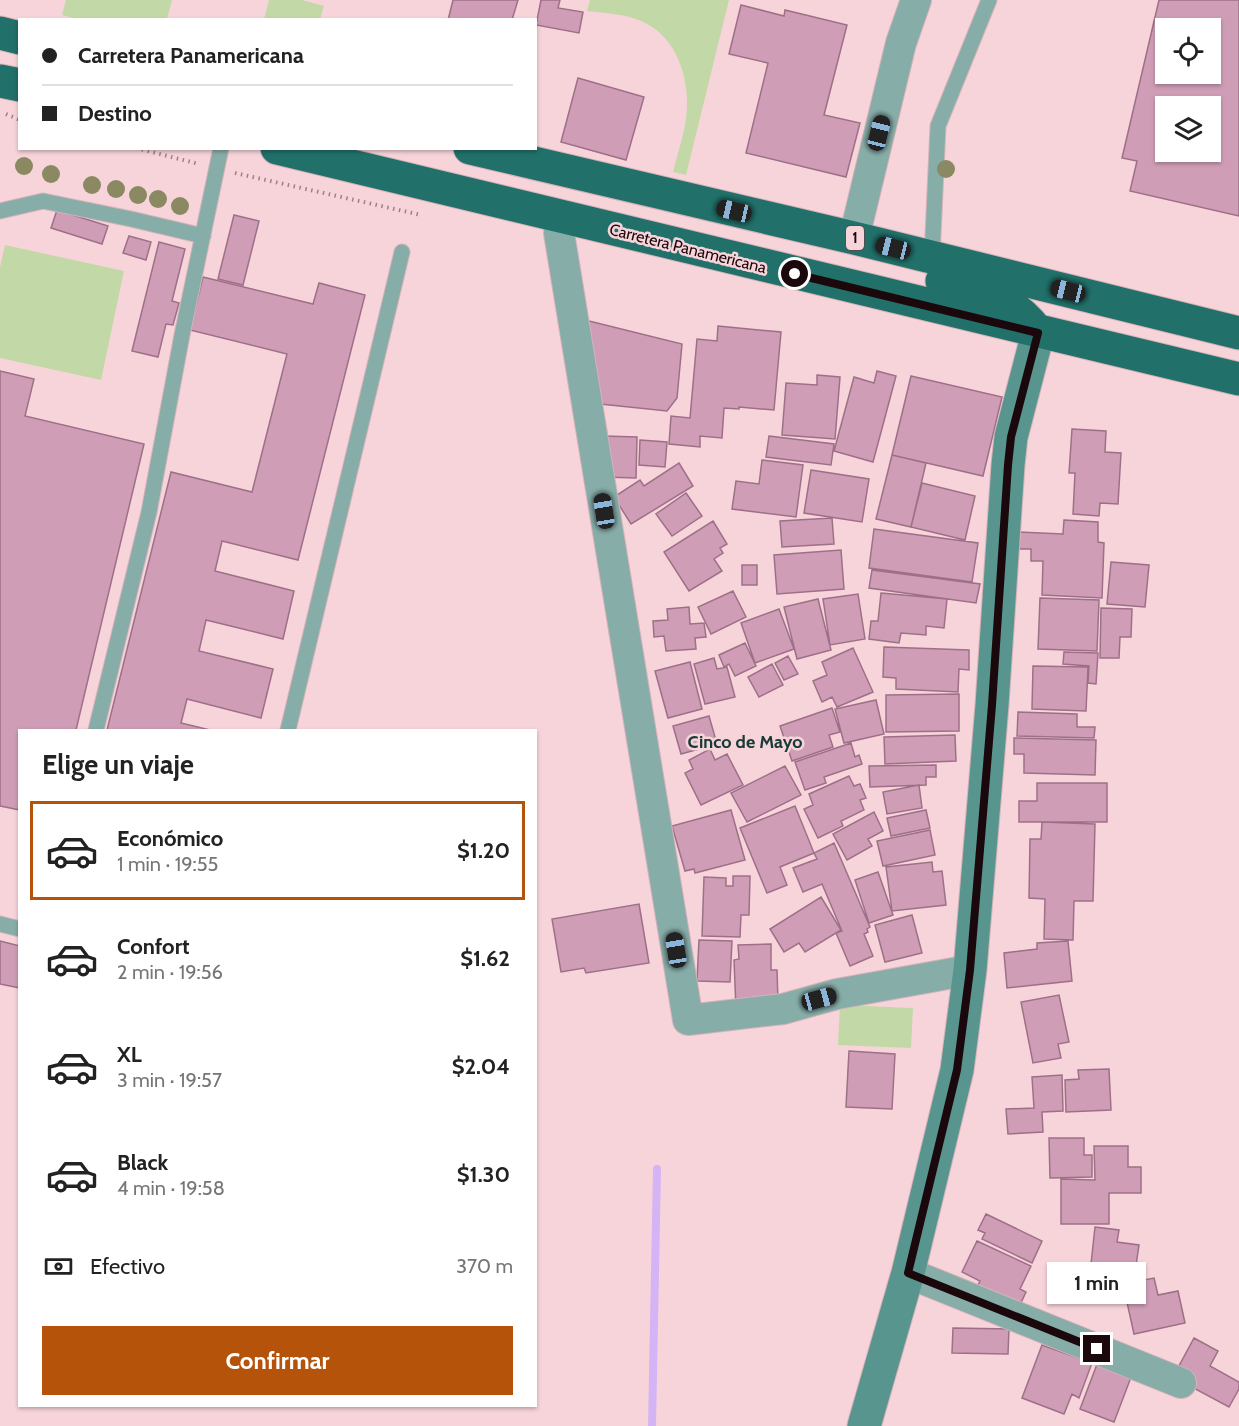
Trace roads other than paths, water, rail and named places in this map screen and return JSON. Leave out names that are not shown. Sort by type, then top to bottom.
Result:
[{"type":"highway","points":[[0,33],[18,38]]},
{"type":"highway","points":[[0,81],[18,85]]},
{"type":"highway","name":"Carretera Panamericana","points":[[285,150],[1239,380]]},
{"type":"highway","name":"1","points":[[478,150],[854,238],[1239,333]]},
{"type":"highway","points":[[773,220],[858,256],[1004,300],[1026,317],[1038,333],[1056,321],[1080,317],[1239,346]]},
{"type":"street","points":[[854,238],[901,43],[916,0]]},
{"type":"street","points":[[561,217],[559,233],[688,1020],[783,1009],[837,994],[970,970]]},
{"type":"street","points":[[864,1426],[908,1273],[957,1070],[970,970],[1011,437],[1038,333]]},
{"type":"street","points":[[908,1273],[1181,1383]]},
{"type":"lane","points":[[932,257],[938,126],[989,0]]},
{"type":"lane","points":[[96,729],[149,512],[182,335],[221,150]]},
{"type":"lane","points":[[0,211],[43,201],[203,236]]},
{"type":"lane","points":[[288,729],[402,252]]},
{"type":"lane","points":[[0,924],[18,928]]},
{"type":"waterway","points":[[652,1426],[657,1169]]},
{"type":"district","name":"Cinco de Mayo","points":[[745,742]]}]
